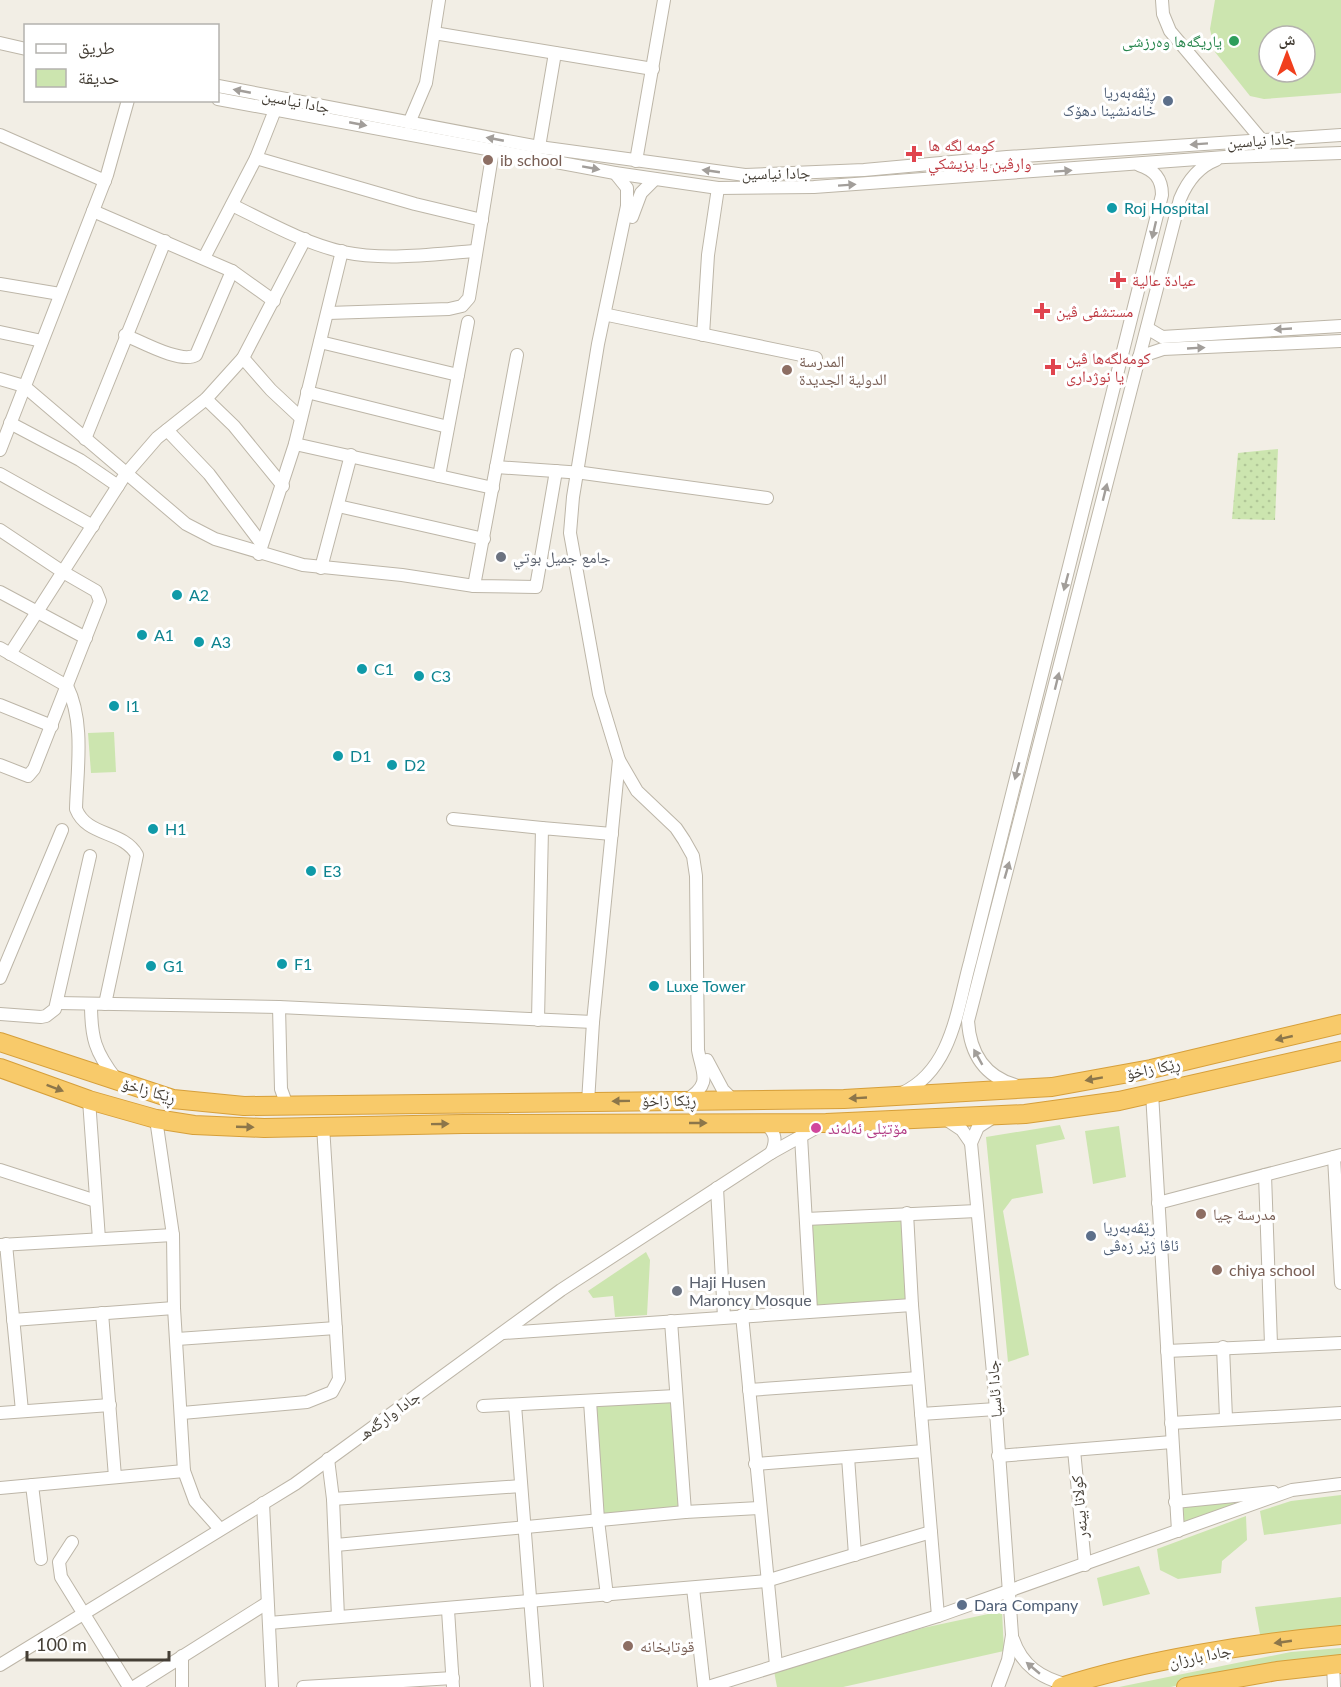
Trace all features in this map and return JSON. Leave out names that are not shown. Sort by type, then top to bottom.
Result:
[{"type":"highway","name":"ڕێکا زاخۆ","points":[[0,1042],[173,1099],[269,1106],[525,1103],[895,1096],[1052,1087],[1151,1069],[1341,1024]]},
{"type":"highway","name":"ڕێکا زاخۆ","points":[[0,1068],[89,1100],[156,1119],[194,1125],[264,1128],[491,1124],[826,1123],[999,1116],[1119,1101],[1341,1051]]},
{"type":"highway","points":[[490,1102],[497,1107],[500,1115],[491,1124]]},
{"type":"highway","points":[[525,1103],[518,1111],[519,1119],[526,1124]]},
{"type":"highway","name":"جادا بارزان","points":[[1065,1686],[1222,1652],[1341,1635]]},
{"type":"highway","name":"جادا بارزان","points":[[1186,1687],[1277,1671],[1337,1664]]},
{"type":"street","points":[[409,123],[426,83],[439,0]]},
{"type":"street","points":[[636,161],[661,0]]},
{"type":"street","points":[[1162,0],[1163,14],[1170,31],[1263,140],[1269,156]]},
{"type":"street","points":[[434,33],[652,69]]},
{"type":"street","points":[[0,43],[24,49]]},
{"type":"street","points":[[538,147],[555,53]]},
{"type":"street","name":"جادا نیاسین","points":[[219,86],[409,123],[615,173],[718,188],[814,187],[1225,157],[1341,153]]},
{"type":"street","name":"جادا نیاسین","points":[[219,99],[493,150],[522,150],[538,147],[745,176],[864,170],[1007,157],[1341,135]]},
{"type":"street","points":[[0,450],[105,180],[127,102]]},
{"type":"street","points":[[204,258],[256,158],[276,110]]},
{"type":"street","points":[[0,135],[105,180]]},
{"type":"street","points":[[328,313],[438,310],[462,306],[469,298],[493,150]]},
{"type":"street","points":[[895,1096],[915,1087],[932,1072],[944,1053],[975,965],[1026,803],[1126,406],[1183,192],[1200,170],[1225,157]]},
{"type":"street","points":[[256,158],[415,204],[482,220]]},
{"type":"street","points":[[1025,1088],[999,1081],[979,1063],[969,1039],[968,1021],[975,965],[1010,796],[1112,402],[1162,188],[1158,177],[1150,168],[1138,164]]},
{"type":"street","points":[[615,173],[634,194],[634,208],[608,315],[581,473],[573,497],[570,533],[599,694],[619,759],[629,779],[652,807],[676,828],[693,856],[696,876],[698,1050],[705,1075],[702,1085],[686,1100]]},
{"type":"street","points":[[655,179],[634,194],[627,206],[598,344],[576,528],[605,689],[617,731],[635,775],[658,803],[682,823],[699,852],[702,872],[704,1045],[706,1057],[718,1082],[732,1099]]},
{"type":"street","points":[[1162,188],[1176,183],[1183,192]]},
{"type":"street","points":[[703,334],[708,255],[718,188]]},
{"type":"street","points":[[232,205],[305,239],[342,251],[406,255],[476,251]]},
{"type":"street","points":[[93,211],[232,271],[274,301]]},
{"type":"street","points":[[105,1004],[136,855],[132,847],[122,840],[87,826],[80,820],[76,809],[77,729],[72,697],[67,686],[5,651],[38,614],[125,475],[167,430],[206,399],[243,358],[305,239]]},
{"type":"street","points":[[85,439],[125,335],[165,242]]},
{"type":"street","points":[[260,548],[283,486],[295,444],[342,251]]},
{"type":"street","points":[[125,335],[180,358],[191,358],[196,355],[232,271]]},
{"type":"street","points":[[0,285],[60,294]]},
{"type":"street","points":[[608,315],[816,358]]},
{"type":"street","points":[[439,476],[468,322]]},
{"type":"street","points":[[1139,357],[1162,343],[1341,326]]},
{"type":"street","points":[[1147,328],[1162,343],[1341,341]]},
{"type":"street","points":[[0,332],[42,341]]},
{"type":"street","points":[[320,342],[458,375]]},
{"type":"street","points":[[474,586],[517,355]]},
{"type":"street","points":[[243,358],[271,390],[301,418]]},
{"type":"street","points":[[0,379],[24,386],[125,475],[186,524],[215,539],[260,548],[321,568],[402,575],[474,586],[536,587],[556,471]]},
{"type":"street","points":[[307,392],[448,427]]},
{"type":"street","points":[[206,399],[234,426],[283,486]]},
{"type":"street","points":[[1112,402],[1126,406]]},
{"type":"street","points":[[9,423],[80,460],[118,486]]},
{"type":"street","points":[[167,430],[208,474],[260,548]]},
{"type":"street","points":[[295,444],[493,488]]},
{"type":"street","points":[[321,568],[351,455]]},
{"type":"street","points":[[496,467],[581,473],[767,498]]},
{"type":"street","points":[[0,474],[93,526]]},
{"type":"street","points":[[338,506],[484,539]]},
{"type":"street","points":[[0,530],[100,595],[100,601],[86,638],[32,773],[28,776],[0,765]]},
{"type":"street","points":[[1071,561],[1086,565]]},
{"type":"street","points":[[0,592],[86,638]]},
{"type":"street","points":[[1050,641],[1066,645]]},
{"type":"street","points":[[0,705],[51,726]]},
{"type":"street","points":[[588,1102],[593,1022],[619,759]]},
{"type":"street","points":[[1010,796],[1026,803]]},
{"type":"street","points":[[453,819],[612,834]]},
{"type":"street","points":[[538,1020],[542,828]]},
{"type":"street","points":[[0,978],[5,953],[62,830]]},
{"type":"street","points":[[0,1014],[46,1016],[57,1003],[90,856]]},
{"type":"street","points":[[57,1003],[279,1007],[593,1022]]},
{"type":"street","points":[[91,1004],[91,1034],[100,1058],[117,1081]]},
{"type":"street","points":[[279,1007],[280,1089],[285,1100],[291,1105]]},
{"type":"street","points":[[702,1085],[712,1088],[718,1082]]},
{"type":"street","points":[[269,1106],[280,1089]]},
{"type":"street","points":[[1152,1094],[1178,1531]]},
{"type":"street","points":[[89,1100],[99,1239]]},
{"type":"street","points":[[971,1143],[978,1127],[999,1116]]},
{"type":"street","points":[[942,1118],[962,1130],[971,1143]]},
{"type":"street","points":[[156,1119],[174,1235],[174,1308],[184,1471],[195,1501],[220,1529]]},
{"type":"street","points":[[762,1122],[770,1127],[775,1135],[775,1144],[771,1153]]},
{"type":"street","name":"جادا وارگه‌هـ","points":[[0,1665],[263,1503],[328,1459],[561,1290],[771,1153],[826,1123]]},
{"type":"street","points":[[182,1413],[307,1402],[332,1392],[339,1379],[323,1126]]},
{"type":"street","points":[[801,1136],[812,1310]]},
{"type":"street","name":"جادا ئاسيا","points":[[971,1143],[996,1410],[1012,1635]]},
{"type":"street","points":[[1158,1203],[1337,1156],[1341,1283]]},
{"type":"street","points":[[0,1170],[96,1201]]},
{"type":"street","points":[[1265,1175],[1270,1344]]},
{"type":"street","points":[[717,1188],[724,1317]]},
{"type":"street","points":[[806,1219],[977,1211]]},
{"type":"street","points":[[907,1213],[912,1305],[938,1616]]},
{"type":"street","points":[[22,1411],[3,1244],[174,1235]]},
{"type":"street","points":[[501,1333],[812,1310],[912,1305]]},
{"type":"street","points":[[13,1320],[174,1308]]},
{"type":"street","points":[[102,1313],[115,1477]]},
{"type":"street","points":[[742,1315],[766,1581],[776,1665]]},
{"type":"street","points":[[671,1321],[685,1512]]},
{"type":"street","points":[[177,1339],[336,1328]]},
{"type":"street","points":[[1167,1351],[1270,1344],[1341,1343]]},
{"type":"street","points":[[1223,1347],[1226,1418]]},
{"type":"street","points":[[749,1390],[918,1378]]},
{"type":"street","points":[[483,1406],[676,1396]]},
{"type":"street","points":[[590,1401],[598,1520],[607,1596]]},
{"type":"street","points":[[0,1413],[110,1405]]},
{"type":"street","points":[[515,1405],[537,1687]]},
{"type":"street","points":[[921,1414],[996,1410]]},
{"type":"street","points":[[1171,1423],[1341,1413]]},
{"type":"street","points":[[998,1456],[1172,1442]]},
{"type":"street","name":"كولانا بینه‌ر","points":[[1074,1450],[1084,1565]]},
{"type":"street","points":[[755,1464],[924,1451]]},
{"type":"street","points":[[848,1457],[855,1555]]},
{"type":"street","points":[[328,1459],[336,1545],[338,1617]]},
{"type":"street","points":[[0,1488],[184,1471]]},
{"type":"street","points":[[1175,1502],[1341,1484]]},
{"type":"street","points":[[32,1485],[41,1559]]},
{"type":"street","points":[[333,1499],[521,1486]]},
{"type":"street","points":[[693,1588],[706,1687],[938,1616],[1292,1490]]},
{"type":"street","points":[[263,1503],[272,1687]]},
{"type":"street","points":[[336,1545],[685,1512],[759,1508]]},
{"type":"street","points":[[269,1623],[448,1610],[766,1581],[931,1532]]},
{"type":"street","points":[[72,1542],[61,1557],[59,1572],[129,1687]]},
{"type":"street","points":[[134,1687],[267,1603]]},
{"type":"street","points":[[303,1687],[453,1682],[448,1610]]},
{"type":"street","points":[[1012,1635],[1018,1652],[1033,1670],[1065,1686]]},
{"type":"street","points":[[998,1687],[1008,1660],[1012,1635]]},
{"type":"street","points":[[182,1656],[182,1687]]},
{"type":"street","points":[[1334,1687],[1337,1664]]},
{"type":"green space","points":[[1215,0],[1341,0],[1341,93],[1264,99],[1250,96],[1215,52],[1210,29]]},
{"type":"green space","points":[[1278,449],[1275,520],[1232,519],[1238,453]]},
{"type":"green space","points":[[114,732],[116,772],[91,773],[88,733]]},
{"type":"green space","points":[[1060,1125],[1065,1139],[1036,1145],[1043,1193],[1012,1199],[1003,1211],[1029,1355],[1008,1362],[986,1137]]},
{"type":"green space","points":[[1119,1126],[1126,1177],[1093,1184],[1085,1131]]},
{"type":"green space","points":[[907,1213],[912,1305],[811,1310],[806,1219]]},
{"type":"green space","points":[[646,1252],[650,1260],[647,1315],[615,1317],[613,1296],[593,1298],[588,1291]]},
{"type":"green space","points":[[676,1396],[685,1512],[598,1520],[590,1401]]},
{"type":"green space","points":[[1292,1490],[1178,1531],[1175,1502]]},
{"type":"green space","points":[[1341,1495],[1341,1524],[1264,1535],[1260,1511],[1291,1501]]},
{"type":"green space","points":[[1246,1516],[1247,1540],[1222,1561],[1221,1573],[1178,1579],[1160,1570],[1157,1549]]},
{"type":"green space","points":[[1139,1566],[1150,1594],[1103,1606],[1097,1578]]},
{"type":"green space","points":[[1341,1597],[1341,1632],[1261,1640],[1255,1607]]},
{"type":"green space","points":[[1002,1611],[1004,1651],[843,1687],[777,1687],[774,1671],[923,1628]]},
{"type":"green space","points":[[1341,1648],[1341,1659],[1212,1677],[1171,1687],[1119,1687],[1291,1652]]},
{"type":"place","name":"ياريگەها وەرزشی","points":[[1234,41]]},
{"type":"place","name":"ڕێڤه‌به‌ریا خانەنشينا دهۆک","points":[[1168,101]]},
{"type":"place","name":"كومه لگه ها وارڤين يا پزيشكي","points":[[914,154]]},
{"type":"place","name":"ib school","points":[[488,160]]},
{"type":"place","name":"Roj Hospital","points":[[1112,208]]},
{"type":"place","name":"عيادة عالية","points":[[1118,280]]},
{"type":"place","name":"مستشفى ڤين","points":[[1042,311]]},
{"type":"place","name":"کومەلگەها ڤین یا نوژداری","points":[[1053,367]]},
{"type":"place","name":"المدرسة الدولية الجديدة","points":[[787,370]]},
{"type":"place","name":"جامع جميل بوتي","points":[[501,557]]},
{"type":"place","name":"A2","points":[[177,595]]},
{"type":"place","name":"A1","points":[[142,635]]},
{"type":"place","name":"A3","points":[[199,642]]},
{"type":"place","name":"C1","points":[[362,669]]},
{"type":"place","name":"C3","points":[[419,676]]},
{"type":"place","name":"I1","points":[[114,706]]},
{"type":"place","name":"D1","points":[[338,756]]},
{"type":"place","name":"D2","points":[[392,765]]},
{"type":"place","name":"H1","points":[[153,829]]},
{"type":"place","name":"E3","points":[[311,871]]},
{"type":"place","name":"F1","points":[[282,964]]},
{"type":"place","name":"G1","points":[[151,966]]},
{"type":"place","name":"Luxe Tower","points":[[654,986]]},
{"type":"place","name":"مۆتێلی ئەلەند","points":[[816,1128]]},
{"type":"place","name":"مدرسة چيا","points":[[1201,1214]]},
{"type":"place","name":"رێڤەبەریا ئاڤا ژێر زەڤی","points":[[1091,1236]]},
{"type":"place","name":"chiya school","points":[[1217,1270]]},
{"type":"place","name":"Haji Husen Maroncy Mosque","points":[[677,1291]]},
{"type":"place","name":"Dara Company","points":[[962,1605]]},
{"type":"place","name":"قوتابخانه","points":[[628,1646]]}]
